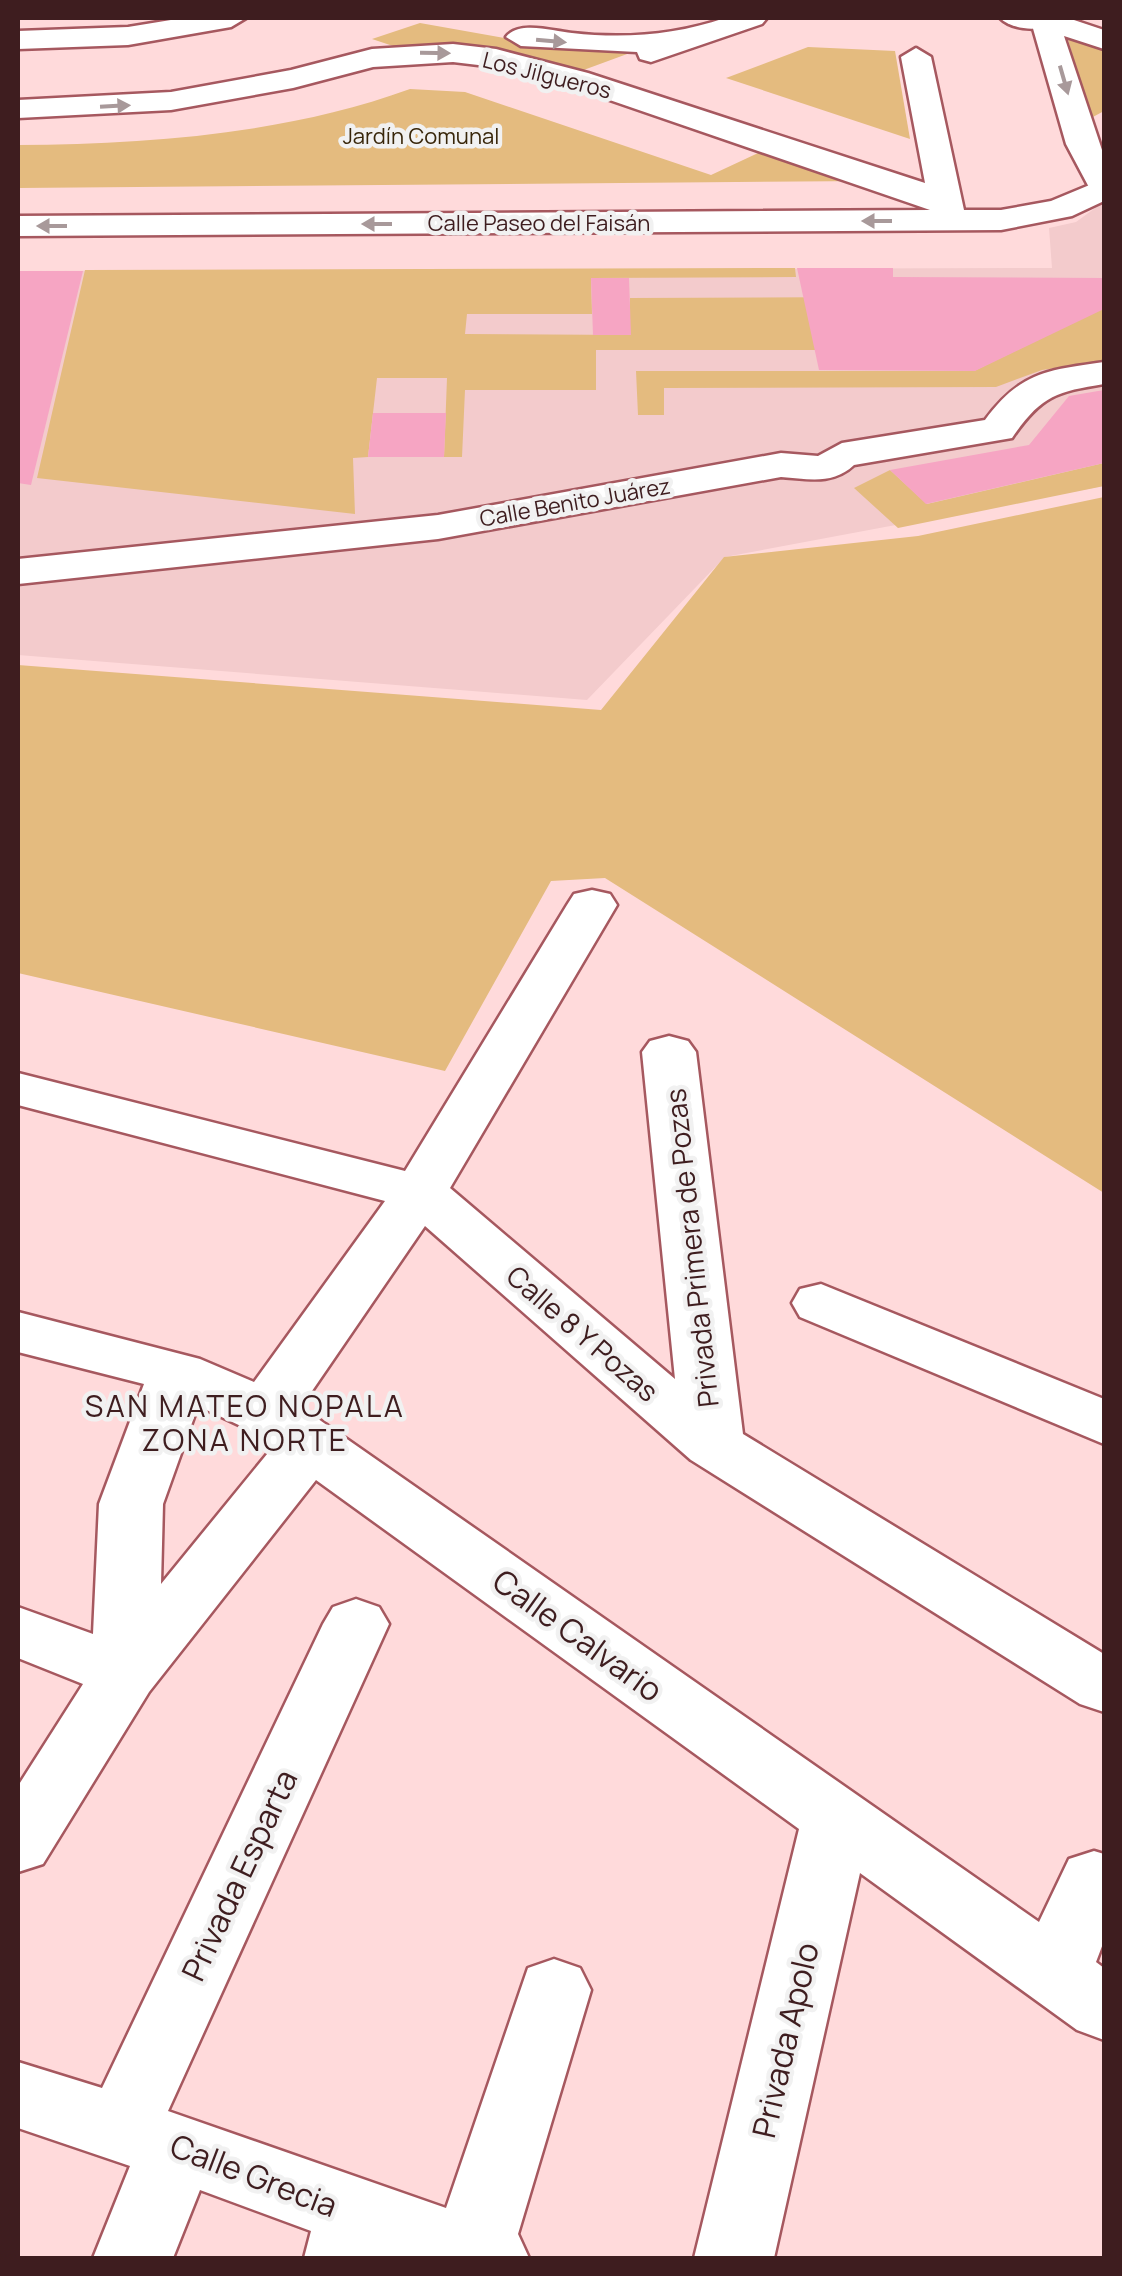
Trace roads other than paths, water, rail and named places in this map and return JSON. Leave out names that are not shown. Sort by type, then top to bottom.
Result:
[{"type":"street","points":[[18,40],[128,36],[232,18]]},
{"type":"street","points":[[577,79],[752,18]]},
{"type":"street","points":[[1034,18],[1104,40]]},
{"type":"street","points":[[1034,18],[1093,134],[1104,187]]},
{"type":"street","points":[[455,25],[544,41],[684,42]]},
{"type":"street","name":"Los Jilgueros","points":[[18,109],[172,100],[293,79],[372,58],[420,52],[496,58],[577,79],[947,211]]},
{"type":"street","points":[[916,57],[947,211]]},
{"type":"street","name":"Calle Paseo del Faisán","points":[[1060,209],[1104,187]]},
{"type":"street","name":"Calle Paseo del Faisán","points":[[18,226],[947,211],[1002,220],[1104,201]]},
{"type":"street","name":"Calle Benito Juárez","points":[[18,572],[438,527],[693,480],[792,475],[828,468],[842,454],[998,430],[1022,393],[1043,383],[1104,372]]},
{"type":"street","points":[[376,497],[461,495],[1016,402]]},
{"type":"street","points":[[18,596],[466,550],[792,475]]},
{"type":"street","points":[[18,587],[450,542],[671,501],[693,480]]},
{"type":"street","points":[[18,1844],[288,1427],[420,1192],[592,905]]},
{"type":"street","name":"Privada Primera de Pozas","points":[[669,1052],[713,1445]]},
{"type":"street","name":"Calle 8 Y Pozas","points":[[18,1089],[420,1192],[713,1445],[1104,1686]]},
{"type":"street","points":[[821,1303],[1104,1423]]},
{"type":"street","name":"Calle Calvario","points":[[18,1332],[179,1372],[288,1427],[836,1821],[1080,1989]]},
{"type":"street","points":[[125,1674],[132,1504],[179,1372]]},
{"type":"street","name":"Privada Esparta","points":[[132,2258],[150,2136],[356,1624]]},
{"type":"street","points":[[18,1632],[125,1674]]},
{"type":"street","name":"Privada Apolo","points":[[734,2258],[836,1821]]},
{"type":"street","points":[[1080,1989],[1094,1880]]},
{"type":"street","points":[[481,2256],[554,1990]]},
{"type":"street","name":"Calle Grecia","points":[[18,2095],[150,2136],[349,2236],[481,2256]]},
{"type":"district","name":"SAN MATEO NOPALA ZONA NORTE","points":[[245,1422]]},
{"type":"park label","name":"Jardín Comunal","points":[[421,136]]}]
